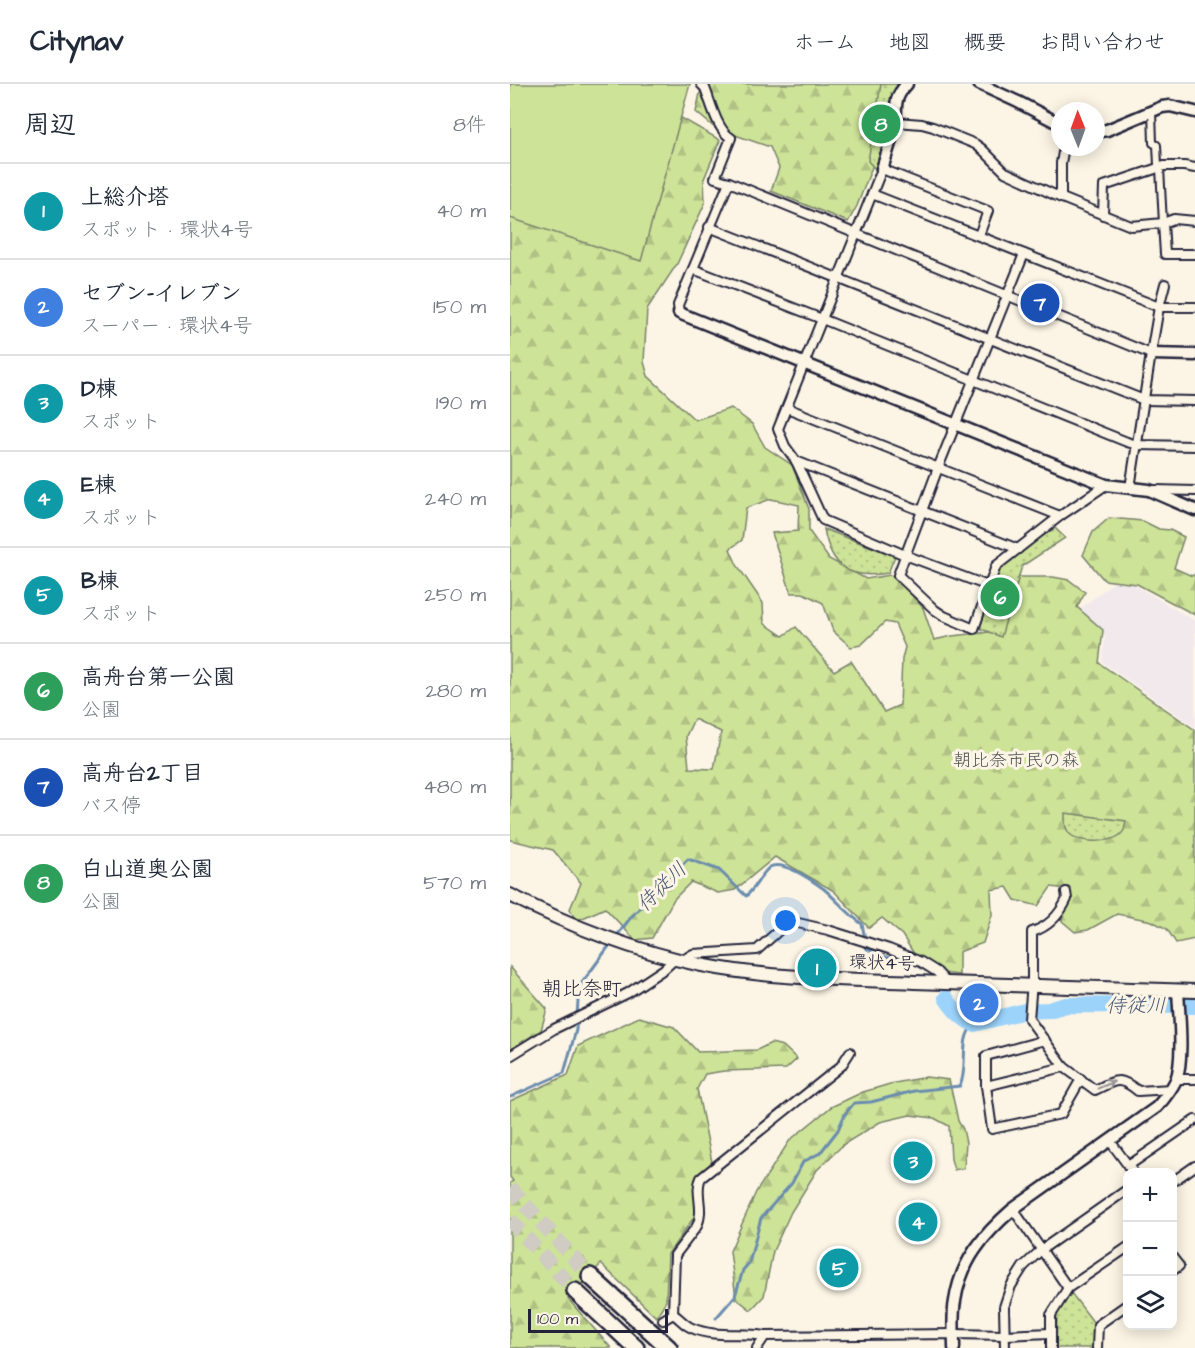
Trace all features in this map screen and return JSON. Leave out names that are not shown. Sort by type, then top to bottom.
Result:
[{"type":"highway","points":[[590,1276],[669,1348]]},
{"type":"highway","points":[[575,1291],[636,1348]]},
{"type":"main road","name":"環状4号","points":[[510,895],[551,916],[591,931],[639,948],[702,965],[836,979],[1195,991]]},
{"type":"street","points":[[701,84],[705,88],[719,125],[731,138],[715,178],[1150,354],[1195,355]]},
{"type":"street","points":[[907,84],[897,96],[896,122],[882,169],[778,429],[824,520],[905,555],[988,586]]},
{"type":"street","points":[[980,84],[1051,119]]},
{"type":"street","points":[[1105,130],[1162,107],[1170,106],[1195,112]]},
{"type":"street","points":[[1152,111],[1153,143],[1156,145],[1160,168],[1164,254],[1195,254]]},
{"type":"street","points":[[896,122],[933,127],[975,144],[1005,172],[1061,198],[1131,226],[1174,219],[1195,221]]},
{"type":"street","points":[[1061,198],[1062,156]]},
{"type":"street","points":[[1102,215],[1104,186],[1164,166],[1195,168]]},
{"type":"street","points":[[882,169],[988,211],[980,235]]},
{"type":"street","points":[[729,182],[678,305],[678,313],[1106,484],[1149,490],[1195,491]]},
{"type":"street","points":[[872,194],[1159,307],[1195,307]]},
{"type":"street","points":[[709,227],[1144,400],[1195,401]]},
{"type":"street","points":[[1024,254],[938,468],[898,575],[935,610],[974,629],[996,566],[1060,516],[1106,484]]},
{"type":"street","points":[[693,268],[1137,445],[1195,446]]},
{"type":"street","points":[[1130,488],[1150,354],[1165,284]]},
{"type":"street","points":[[787,408],[1060,516]]},
{"type":"street","points":[[796,461],[1018,549]]},
{"type":"street","points":[[1149,490],[1195,510]]},
{"type":"street","points":[[1066,892],[1067,899],[1056,917],[1032,932],[1029,1019],[1064,1067],[1095,1090],[1114,1081],[1126,1082],[1138,1091],[1195,1079]]},
{"type":"street","points":[[510,1056],[554,1029],[628,993],[679,959],[693,954],[757,950],[786,924],[794,922],[889,949],[929,967],[947,983]]},
{"type":"street","points":[[954,1348],[954,1303],[961,1276],[974,1250],[994,1225],[1013,1209],[1157,1107],[1174,1084],[1180,1063],[1178,990]]},
{"type":"street","points":[[1045,1040],[986,1056],[986,1086],[992,1129],[1061,1114],[1080,1079]]},
{"type":"street","points":[[850,1052],[842,1066],[701,1178],[698,1184],[701,1206],[699,1221],[675,1255],[673,1314],[684,1324],[705,1332],[765,1336],[1051,1333]]},
{"type":"street","points":[[986,1086],[1064,1067]]},
{"type":"street","points":[[1132,1168],[1195,1120]]},
{"type":"street","points":[[1110,1141],[1130,1168]]},
{"type":"street","points":[[1177,1179],[1195,1166]]},
{"type":"street","points":[[1005,1348],[1004,1307],[1011,1286],[1023,1267],[1041,1250],[1123,1193]]},
{"type":"street","points":[[1013,1209],[1068,1288]]},
{"type":"street","points":[[1051,1348],[1051,1315],[1068,1288],[1123,1250]]},
{"type":"street","points":[[1097,1348],[1098,1325],[1123,1308]]},
{"type":"street","points":[[663,1320],[673,1314]]},
{"type":"street","points":[[757,1348],[765,1336]]},
{"type":"shaded area","points":[[1126,580],[1195,621],[1195,727],[1102,662],[1105,637],[1081,608],[1115,581]]},
{"type":"green space","points":[[510,84],[690,84],[641,261],[510,218]]},
{"type":"green space","points":[[702,84],[899,84],[892,115],[857,206],[848,222],[771,191],[779,168],[770,147],[715,128],[696,112]]},
{"type":"green space","points":[[881,84],[899,84],[893,95],[883,153],[876,170],[868,161]]},
{"type":"green space","name":"朝比奈市民の森","points":[[676,115],[720,140],[704,179],[705,203],[677,264],[647,309],[644,362],[648,376],[695,420],[731,408],[752,424],[765,447],[792,465],[809,509],[809,531],[829,559],[866,579],[890,575],[899,580],[923,608],[934,640],[998,631],[1013,577],[1053,577],[1069,580],[1085,592],[1077,607],[1103,630],[1099,663],[1195,730],[1195,939],[1176,943],[1167,929],[1152,921],[1117,914],[1088,930],[1075,932],[1062,921],[1067,889],[1051,887],[1038,906],[1015,900],[1007,887],[991,890],[992,915],[983,943],[959,952],[959,975],[925,971],[902,935],[882,918],[869,928],[834,891],[775,857],[735,890],[718,893],[691,882],[674,899],[652,938],[635,940],[605,908],[576,921],[570,909],[581,883],[553,850],[510,840],[510,216]],"holes":[[[771,499],[799,505],[798,531],[772,533],[791,593],[803,593],[823,603],[833,631],[851,647],[861,645],[885,622],[895,624],[905,647],[902,659],[900,705],[884,712],[851,661],[834,671],[796,627],[783,636],[764,623],[763,603],[737,565],[730,549],[742,540],[746,508]],[[694,719],[721,732],[714,769],[689,768],[686,736]]]},
{"type":"green space","points":[[1109,518],[1143,521],[1184,537],[1174,568],[1192,576],[1195,574],[1195,615],[1137,584],[1104,580],[1083,555],[1093,532]]},
{"type":"green space","points":[[1055,528],[1065,538],[1022,566],[1001,637],[977,627],[999,567]]},
{"type":"green space","points":[[824,529],[895,556],[888,573],[863,574],[844,568],[831,553]]},
{"type":"green space","points":[[1065,813],[1126,821],[1124,830],[1114,838],[1099,841],[1083,840],[1071,835],[1067,830]]},
{"type":"green space","points":[[510,967],[547,1009],[541,1030],[510,1050]]},
{"type":"green space","points":[[639,1017],[674,1027],[698,1052],[757,1050],[771,1043],[783,1046],[797,1059],[786,1069],[724,1071],[705,1074],[697,1089],[712,1162],[695,1179],[697,1213],[668,1254],[666,1301],[656,1317],[601,1264],[568,1299],[611,1348],[510,1348],[510,1183],[513,1181],[510,1177],[510,1101],[568,1075],[578,1046]]},
{"type":"green space","points":[[926,1077],[949,1080],[958,1121],[963,1129],[966,1143],[964,1168],[954,1170],[949,1126],[934,1118],[910,1115],[880,1122],[844,1144],[817,1170],[791,1212],[773,1251],[764,1296],[751,1310],[736,1298],[730,1251],[756,1192],[790,1140],[831,1107],[863,1092]]},
{"type":"green space","points":[[1071,1293],[1094,1323],[1093,1348],[1056,1348],[1057,1312]]},
{"type":"waterway","name":"侍従川","points":[[616,937],[631,917],[688,859],[719,870],[746,896],[767,869],[782,866],[813,881],[862,924],[867,949],[897,959]]},
{"type":"waterway","name":"侍従川","points":[[510,1097],[564,1073],[576,1030],[579,987],[612,942]]},
{"type":"waterway","name":"侍従川","points":[[946,998],[958,1013],[974,1024],[1025,1011],[1049,1010],[1066,1005],[1195,1006]]},
{"type":"waterway","points":[[716,1318],[735,1296],[743,1270],[749,1263],[761,1218],[792,1183],[803,1162],[820,1153],[838,1130],[845,1114],[854,1103],[871,1102],[914,1091],[960,1086],[963,1078],[966,1038],[974,1024]]},
{"type":"tunnel","points":[[510,1188],[590,1276]]},
{"type":"tunnel","points":[[510,1220],[575,1291]]},
{"type":"tunnel","points":[[639,1348],[663,1320]]},
{"type":"place","name":"白山道奥公園","points":[[881,124]]},
{"type":"place","name":"高舟台2丁目","points":[[1040,303]]},
{"type":"place","name":"高舟台第一公園","points":[[1000,597]]},
{"type":"place","name":"上総介塔","points":[[817,968]]},
{"type":"place","name":"セブン-イレブン","points":[[979,1003]]},
{"type":"place","name":"D棟","points":[[913,1161]]},
{"type":"place","name":"E棟","points":[[918,1222]]},
{"type":"place","name":"B棟","points":[[839,1268]]},
{"type":"district","name":"朝比奈町","points":[[582,989]]}]
